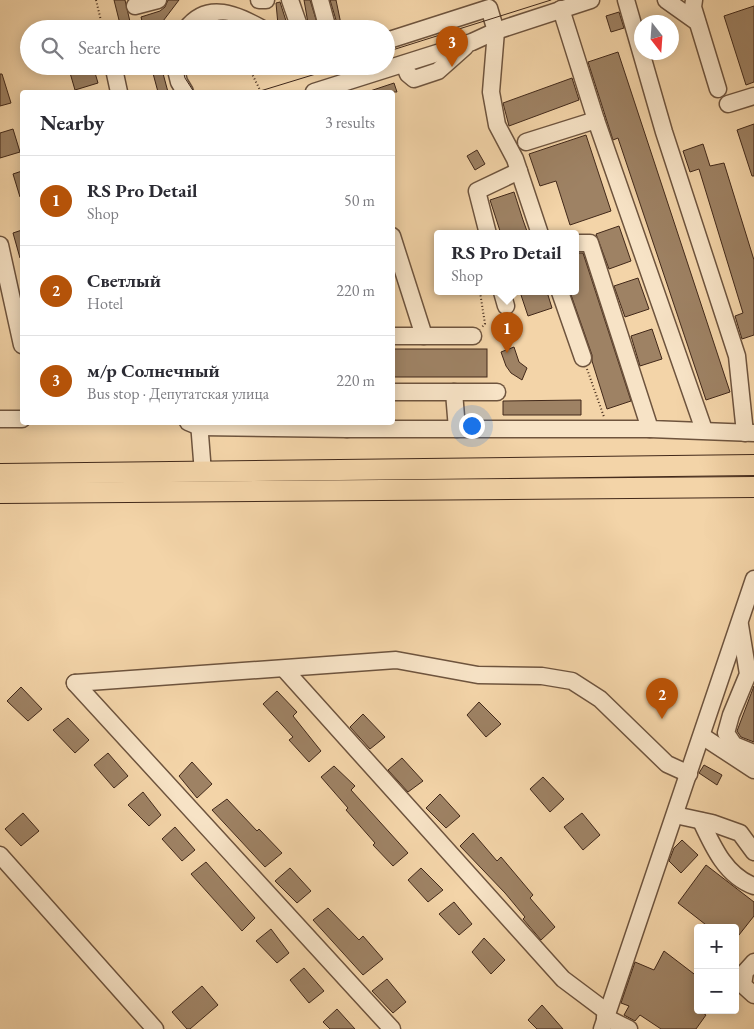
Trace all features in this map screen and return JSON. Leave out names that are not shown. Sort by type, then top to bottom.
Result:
[{"type":"main road","points":[[0,493],[39,483],[204,473],[754,465]]},
{"type":"main road","points":[[0,474],[39,483],[371,490],[754,487]]},
{"type":"street","points":[[135,6],[158,0]]},
{"type":"street","points":[[259,0],[266,0]]},
{"type":"street","points":[[290,0],[297,20]]},
{"type":"street","points":[[320,0],[325,20]]},
{"type":"street","points":[[395,68],[472,42],[496,31],[567,5],[591,0]]},
{"type":"street","points":[[272,425],[457,429],[608,428],[749,433],[737,356],[664,132],[626,0]]},
{"type":"street","points":[[666,0],[697,22]]},
{"type":"street","points":[[694,0],[693,7],[697,22],[718,89]]},
{"type":"street","points":[[567,5],[596,120],[704,430]]},
{"type":"street","points":[[192,20],[221,6],[247,20]]},
{"type":"street","points":[[395,38],[489,8],[496,31],[491,92],[497,125],[519,171],[539,230]]},
{"type":"street","points":[[116,75],[119,90]]},
{"type":"street","points":[[177,75],[184,90]]},
{"type":"street","points":[[330,90],[346,88],[377,75]]},
{"type":"street","points":[[728,104],[754,96]]},
{"type":"street","points":[[526,142],[596,120]]},
{"type":"street","points":[[487,230],[477,190],[519,171]]},
{"type":"street","points":[[579,244],[590,243],[650,429]]},
{"type":"street","points":[[0,245],[20,336]]},
{"type":"street","points":[[395,245],[424,336]]},
{"type":"street","points":[[561,295],[582,358]]},
{"type":"street","points":[[395,336],[473,336]]},
{"type":"street","points":[[395,392],[497,392]]},
{"type":"street","points":[[454,392],[457,429]]},
{"type":"street","points":[[0,419],[20,420]]},
{"type":"street","points":[[196,425],[204,473]]},
{"type":"street","points":[[370,470],[376,480],[371,490]]},
{"type":"street","points":[[605,1019],[754,579]]},
{"type":"street","points":[[740,622],[751,675],[731,716],[726,733],[734,745],[754,753]]},
{"type":"street","points":[[392,1029],[75,684],[286,670],[396,660],[478,676],[542,676],[572,681],[600,699],[666,764],[689,774]]},
{"type":"street","points":[[286,670],[563,979],[605,1019],[629,1029]]},
{"type":"street","points":[[702,736],[754,770]]},
{"type":"street","points":[[675,815],[740,833],[754,852]]},
{"type":"street","points":[[701,821],[725,866],[742,881],[754,886]]},
{"type":"street","points":[[0,855],[155,1029]]},
{"type":"street","points":[[754,962],[745,972],[743,985],[754,995]]},
{"type":"path","points":[[96,0],[102,20]]},
{"type":"path","points":[[252,75],[260,90]]},
{"type":"path","points":[[473,336],[485,324],[480,295]]},
{"type":"path","points":[[582,358],[608,428]]},
{"type":"shaded area","points":[[754,475],[754,480],[381,483],[383,477]]},
{"type":"building","points":[[114,0],[125,0],[130,20],[119,20]]},
{"type":"building","points":[[168,0],[179,0],[164,20],[142,20],[141,17],[160,11],[165,7]]},
{"type":"building","points":[[304,0],[310,0],[316,20],[307,20]]},
{"type":"building","points":[[330,0],[336,0],[340,20],[336,20]]},
{"type":"building","points":[[280,2],[286,20],[278,20],[276,3]]},
{"type":"building","points":[[754,6],[754,82],[746,85],[724,16]]},
{"type":"building","points":[[619,12],[624,28],[611,32],[606,16]]},
{"type":"building","points":[[618,52],[730,392],[706,400],[618,138],[613,140],[588,62]]},
{"type":"building","points":[[0,74],[2,74],[11,103],[0,106]]},
{"type":"building","points":[[71,75],[96,75],[98,83],[75,90]]},
{"type":"building","points":[[153,75],[163,75],[167,90],[157,90]]},
{"type":"building","points":[[572,78],[579,100],[509,126],[503,103]]},
{"type":"building","points":[[394,83],[397,92],[395,90],[373,90]]},
{"type":"building","points":[[754,124],[754,176],[752,176],[737,130]]},
{"type":"building","points":[[13,129],[20,152],[0,158],[0,133]]},
{"type":"building","points":[[586,135],[611,211],[570,225],[556,181],[540,186],[529,154]]},
{"type":"building","points":[[703,144],[710,166],[724,163],[754,260],[754,335],[742,339],[735,316],[743,313],[699,169],[690,172],[683,151]]},
{"type":"building","points":[[477,150],[485,164],[475,170],[467,156]]},
{"type":"building","points":[[20,172],[20,197],[13,174]]},
{"type":"building","points":[[514,192],[527,230],[500,230],[490,200]]},
{"type":"building","points":[[619,226],[631,261],[609,269],[596,234]]},
{"type":"building","points":[[20,231],[20,258],[13,233]]},
{"type":"building","points":[[579,253],[583,253],[631,401],[607,409],[592,361],[592,355],[571,295],[579,295]]},
{"type":"building","points":[[638,278],[649,309],[625,317],[614,286]]},
{"type":"building","points":[[521,295],[548,295],[552,308],[528,316]]},
{"type":"building","points":[[652,329],[662,359],[640,366],[631,336]]},
{"type":"building","points":[[514,347],[519,362],[527,368],[522,380],[511,373],[506,366],[501,352]]},
{"type":"building","points":[[395,349],[487,349],[487,377],[395,377]]},
{"type":"building","points":[[581,400],[581,415],[503,415],[503,401]]},
{"type":"building","points":[[754,686],[754,742],[741,737],[737,731]]},
{"type":"building","points":[[21,687],[42,709],[28,721],[7,701]]},
{"type":"building","points":[[277,691],[297,712],[293,716],[321,751],[309,762],[289,740],[293,737],[263,704]]},
{"type":"building","points":[[479,702],[501,724],[486,737],[467,715]]},
{"type":"building","points":[[363,714],[385,737],[370,749],[350,727]]},
{"type":"building","points":[[68,718],[89,740],[75,753],[53,730]]},
{"type":"building","points":[[108,753],[128,776],[114,788],[94,765]]},
{"type":"building","points":[[402,758],[423,781],[408,792],[388,770]]},
{"type":"building","points":[[192,762],[212,784],[197,798],[179,776]]},
{"type":"building","points":[[704,765],[722,775],[717,785],[699,773]]},
{"type":"building","points":[[334,766],[355,786],[351,790],[408,853],[393,866],[373,845],[375,843],[346,810],[348,808],[321,777]]},
{"type":"building","points":[[543,777],[564,799],[550,812],[530,789]]},
{"type":"building","points":[[143,792],[161,815],[149,826],[128,805]]},
{"type":"building","points":[[440,794],[460,816],[446,828],[426,808]]},
{"type":"building","points":[[227,799],[257,831],[259,829],[282,853],[265,867],[212,810]]},
{"type":"building","points":[[23,813],[39,831],[21,846],[5,829]]},
{"type":"building","points":[[582,813],[600,835],[583,850],[564,827]]},
{"type":"building","points":[[175,827],[195,850],[182,861],[162,839]]},
{"type":"building","points":[[473,833],[497,861],[501,857],[533,895],[530,898],[555,927],[541,940],[523,919],[525,917],[505,893],[460,846]]},
{"type":"building","points":[[682,840],[698,855],[681,873],[669,861],[674,848]]},
{"type":"building","points":[[206,862],[255,918],[242,931],[191,874]]},
{"type":"building","points":[[706,865],[754,902],[754,916],[739,935],[739,924],[705,924],[678,903]]},
{"type":"building","points":[[290,868],[311,891],[297,903],[275,881]]},
{"type":"building","points":[[421,868],[443,890],[428,902],[408,880]]},
{"type":"building","points":[[454,902],[472,924],[459,935],[439,914]]},
{"type":"building","points":[[328,908],[359,940],[363,936],[383,959],[363,975],[313,920]]},
{"type":"building","points":[[271,929],[289,953],[277,963],[256,941]]},
{"type":"building","points":[[484,938],[505,960],[491,974],[472,952]]},
{"type":"building","points":[[664,951],[694,974],[694,1014],[706,1015],[696,1029],[661,1029],[640,1015],[635,1021],[624,1015],[629,1006],[621,1003],[635,962],[654,970]]},
{"type":"building","points":[[304,968],[324,991],[309,1003],[290,980]]},
{"type":"building","points":[[387,979],[406,1002],[393,1013],[372,991]]},
{"type":"building","points":[[202,986],[218,1005],[190,1029],[187,1029],[172,1012]]},
{"type":"building","points":[[542,1005],[563,1029],[537,1029],[528,1020]]},
{"type":"building","points":[[337,1009],[355,1029],[330,1029],[323,1022]]},
{"type":"tram line","points":[[395,49],[551,0]]},
{"type":"tram line","points":[[219,20],[225,20]]},
{"type":"tram line","points":[[184,75],[193,90]]},
{"type":"tram line","points":[[264,90],[313,75]]},
{"type":"place","name":"м/р Солнечный","points":[[452,67]]},
{"type":"place","name":"RS Pro Detail","points":[[507,353]]},
{"type":"place","name":"Светлый","points":[[662,719]]}]
